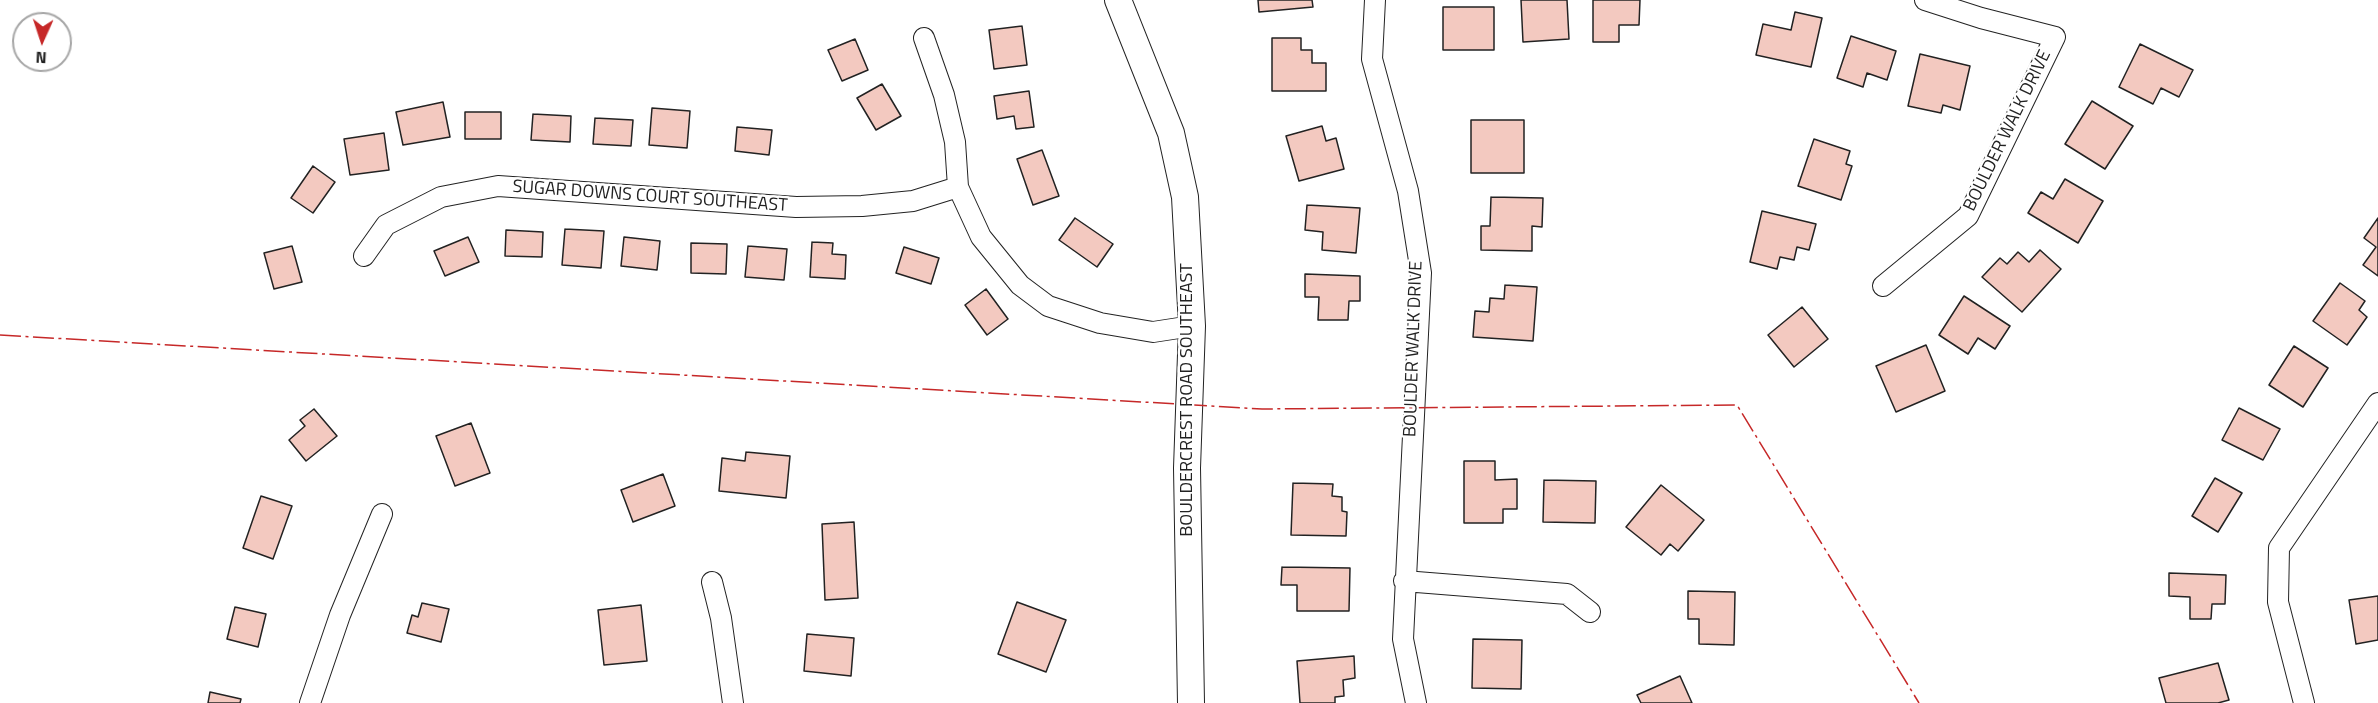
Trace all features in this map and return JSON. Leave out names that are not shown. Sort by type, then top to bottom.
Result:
[{"type":"street","name":"BOULDERCREST ROAD SOUTHEAST","points":[[1118,0],[1173,144],[1185,197],[1192,326],[1187,479],[1191,703]]},
{"type":"street","name":"BOULDER WALK DRIVE","points":[[1375,0],[1372,59],[1408,191],[1421,273],[1404,581],[1403,639],[1416,703]]},
{"type":"street","name":"BOULDER WALK DRIVE","points":[[1883,286],[1968,216],[2055,37],[1981,18],[1925,0]]},
{"type":"street","points":[[924,38],[944,95],[955,142],[958,187],[981,237],[1020,285],[1048,306],[1100,323],[1153,332],[1192,326]]},
{"type":"street","name":"SUGAR DOWNS COURT SOUTHEAST","points":[[364,256],[386,225],[395,220],[441,197],[498,186],[796,207],[862,206],[913,201],[958,187]]},
{"type":"street","points":[[2304,703],[2278,602],[2279,548],[2378,403]]},
{"type":"street","points":[[310,703],[340,615],[382,514]]},
{"type":"street","points":[[1404,581],[1567,594],[1590,612]]},
{"type":"street","points":[[712,582],[721,618],[733,703]]},
{"type":"building","points":[[1258,0],[1312,0],[1313,7],[1259,12]]},
{"type":"building","points":[[1521,0],[1567,0],[1569,39],[1523,42]]},
{"type":"building","points":[[1593,0],[1640,0],[1639,25],[1619,25],[1619,42],[1593,42]]},
{"type":"building","points":[[1443,7],[1494,7],[1494,50],[1443,50]]},
{"type":"building","points":[[1795,12],[1822,18],[1811,67],[1756,55],[1763,24],[1791,30]]},
{"type":"building","points":[[1022,26],[1027,65],[994,69],[989,30]]},
{"type":"building","points":[[1851,36],[1896,51],[1887,80],[1867,73],[1863,87],[1837,78]]},
{"type":"building","points":[[1272,38],[1301,38],[1301,50],[1312,50],[1312,63],[1326,63],[1326,91],[1272,91]]},
{"type":"building","points":[[855,39],[868,70],[842,81],[828,50]]},
{"type":"building","points":[[2140,44],[2193,70],[2179,97],[2161,88],[2153,104],[2119,87]]},
{"type":"building","points":[[1920,54],[1970,66],[1960,110],[1943,105],[1941,113],[1908,106]]},
{"type":"building","points":[[882,84],[901,116],[876,130],[857,98]]},
{"type":"building","points":[[1029,91],[1034,127],[1016,129],[1014,116],[997,119],[994,96]]},
{"type":"building","points":[[2092,101],[2133,126],[2105,169],[2065,144]]},
{"type":"building","points":[[443,102],[450,137],[403,145],[396,112]]},
{"type":"building","points":[[652,108],[690,111],[687,148],[649,145]]},
{"type":"building","points":[[465,112],[501,112],[501,139],[465,139]]},
{"type":"building","points":[[533,114],[571,116],[570,142],[531,140]]},
{"type":"building","points":[[595,118],[633,120],[631,146],[593,144]]},
{"type":"building","points":[[1471,120],[1524,120],[1524,173],[1471,173]]},
{"type":"building","points":[[1322,126],[1326,141],[1336,138],[1344,169],[1299,181],[1286,136]]},
{"type":"building","points":[[737,127],[772,130],[769,155],[735,151]]},
{"type":"building","points":[[384,133],[389,170],[350,175],[344,139]]},
{"type":"building","points":[[1814,139],[1850,151],[1846,164],[1852,166],[1841,200],[1798,186]]},
{"type":"building","points":[[1042,150],[1059,196],[1033,205],[1017,159]]},
{"type":"building","points":[[313,166],[335,182],[313,213],[291,198]]},
{"type":"building","points":[[2065,179],[2103,201],[2078,243],[2028,213],[2041,192],[2053,199]]},
{"type":"building","points":[[1491,197],[1543,198],[1542,227],[1532,226],[1532,251],[1481,250],[1481,226],[1490,226]]},
{"type":"building","points":[[1307,205],[1360,208],[1356,253],[1322,250],[1323,232],[1305,230]]},
{"type":"building","points":[[1762,211],[1816,224],[1809,250],[1797,247],[1794,260],[1780,257],[1777,269],[1750,262]]},
{"type":"building","points":[[1075,218],[1113,244],[1097,267],[1059,240]]},
{"type":"building","points":[[2378,218],[2378,276],[2363,265],[2376,247],[2364,238]]},
{"type":"building","points":[[565,229],[604,231],[601,268],[562,265]]},
{"type":"building","points":[[506,230],[543,232],[542,257],[505,256]]},
{"type":"building","points":[[468,237],[479,262],[445,276],[434,251]]},
{"type":"building","points":[[624,237],[660,241],[657,270],[621,266]]},
{"type":"building","points":[[812,242],[833,243],[832,254],[846,255],[845,279],[810,277]]},
{"type":"building","points":[[691,243],[727,244],[726,274],[691,273]]},
{"type":"building","points":[[292,246],[302,282],[274,289],[264,253]]},
{"type":"building","points":[[748,246],[787,249],[784,280],[745,277]]},
{"type":"building","points":[[904,247],[939,258],[931,284],[896,273]]},
{"type":"building","points":[[2040,250],[2061,269],[2022,312],[1982,277],[2000,258],[2007,264],[2018,252],[2029,262]]},
{"type":"building","points":[[1305,274],[1360,276],[1360,301],[1349,301],[1348,320],[1318,320],[1319,297],[1305,297]]},
{"type":"building","points":[[2340,283],[2365,301],[2359,310],[2367,317],[2347,345],[2313,321]]},
{"type":"building","points":[[1505,285],[1537,287],[1533,341],[1473,337],[1475,311],[1489,312],[1490,298],[1504,299]]},
{"type":"building","points":[[986,289],[1008,319],[987,335],[965,305]]},
{"type":"building","points":[[1964,296],[2010,326],[1995,349],[1978,338],[1968,354],[1939,335]]},
{"type":"building","points":[[1802,307],[1828,339],[1794,367],[1768,335]]},
{"type":"building","points":[[1926,345],[1945,391],[1896,412],[1876,366]]},
{"type":"building","points":[[2294,346],[2328,368],[2303,407],[2269,385]]},
{"type":"building","points":[[2239,408],[2280,429],[2263,460],[2222,440]]},
{"type":"building","points":[[314,409],[337,436],[306,461],[289,440],[305,426],[300,420]]},
{"type":"building","points":[[471,423],[490,473],[455,486],[436,436]]},
{"type":"building","points":[[746,452],[790,456],[786,498],[719,491],[722,458],[745,461]]},
{"type":"building","points":[[1464,461],[1495,461],[1495,480],[1517,479],[1517,509],[1503,509],[1503,523],[1464,523]]},
{"type":"building","points":[[663,474],[675,506],[633,522],[621,490]]},
{"type":"building","points":[[2215,478],[2242,493],[2218,532],[2192,516]]},
{"type":"building","points":[[1544,480],[1596,481],[1595,523],[1543,522]]},
{"type":"building","points":[[1293,483],[1333,484],[1332,496],[1342,497],[1342,511],[1347,512],[1346,536],[1291,535]]},
{"type":"building","points":[[1661,485],[1704,520],[1678,551],[1670,544],[1661,555],[1626,527]]},
{"type":"building","points":[[261,496],[292,506],[273,559],[243,548]]},
{"type":"building","points":[[854,522],[858,598],[825,600],[822,524]]},
{"type":"building","points":[[1282,567],[1350,568],[1349,611],[1297,611],[1297,585],[1281,585]]},
{"type":"building","points":[[2169,573],[2226,575],[2225,604],[2212,604],[2211,619],[2190,619],[2190,597],[2169,596]]},
{"type":"building","points":[[1688,591],[1735,592],[1734,645],[1699,644],[1699,619],[1688,619]]},
{"type":"building","points":[[2378,596],[2378,640],[2356,644],[2349,600]]},
{"type":"building","points":[[1017,602],[1066,620],[1046,672],[998,654]]},
{"type":"building","points":[[422,603],[449,609],[441,642],[407,633],[412,615],[418,617]]},
{"type":"building","points":[[641,605],[647,661],[604,665],[598,610]]},
{"type":"building","points":[[235,607],[266,614],[258,647],[227,639]]},
{"type":"building","points":[[807,634],[854,638],[851,676],[804,671]]},
{"type":"building","points":[[1473,639],[1522,640],[1521,689],[1472,688]]},
{"type":"building","points":[[1354,656],[1355,678],[1343,680],[1344,696],[1335,697],[1335,703],[1300,703],[1297,661]]},
{"type":"building","points":[[2218,663],[2229,700],[2218,703],[2166,703],[2159,678]]},
{"type":"building","points":[[1680,676],[1692,703],[1641,703],[1637,695]]},
{"type":"building","points":[[210,692],[241,699],[240,703],[208,703]]},
{"type":"power","points":[[0,335],[1262,409],[1737,405],[1919,703]]}]
